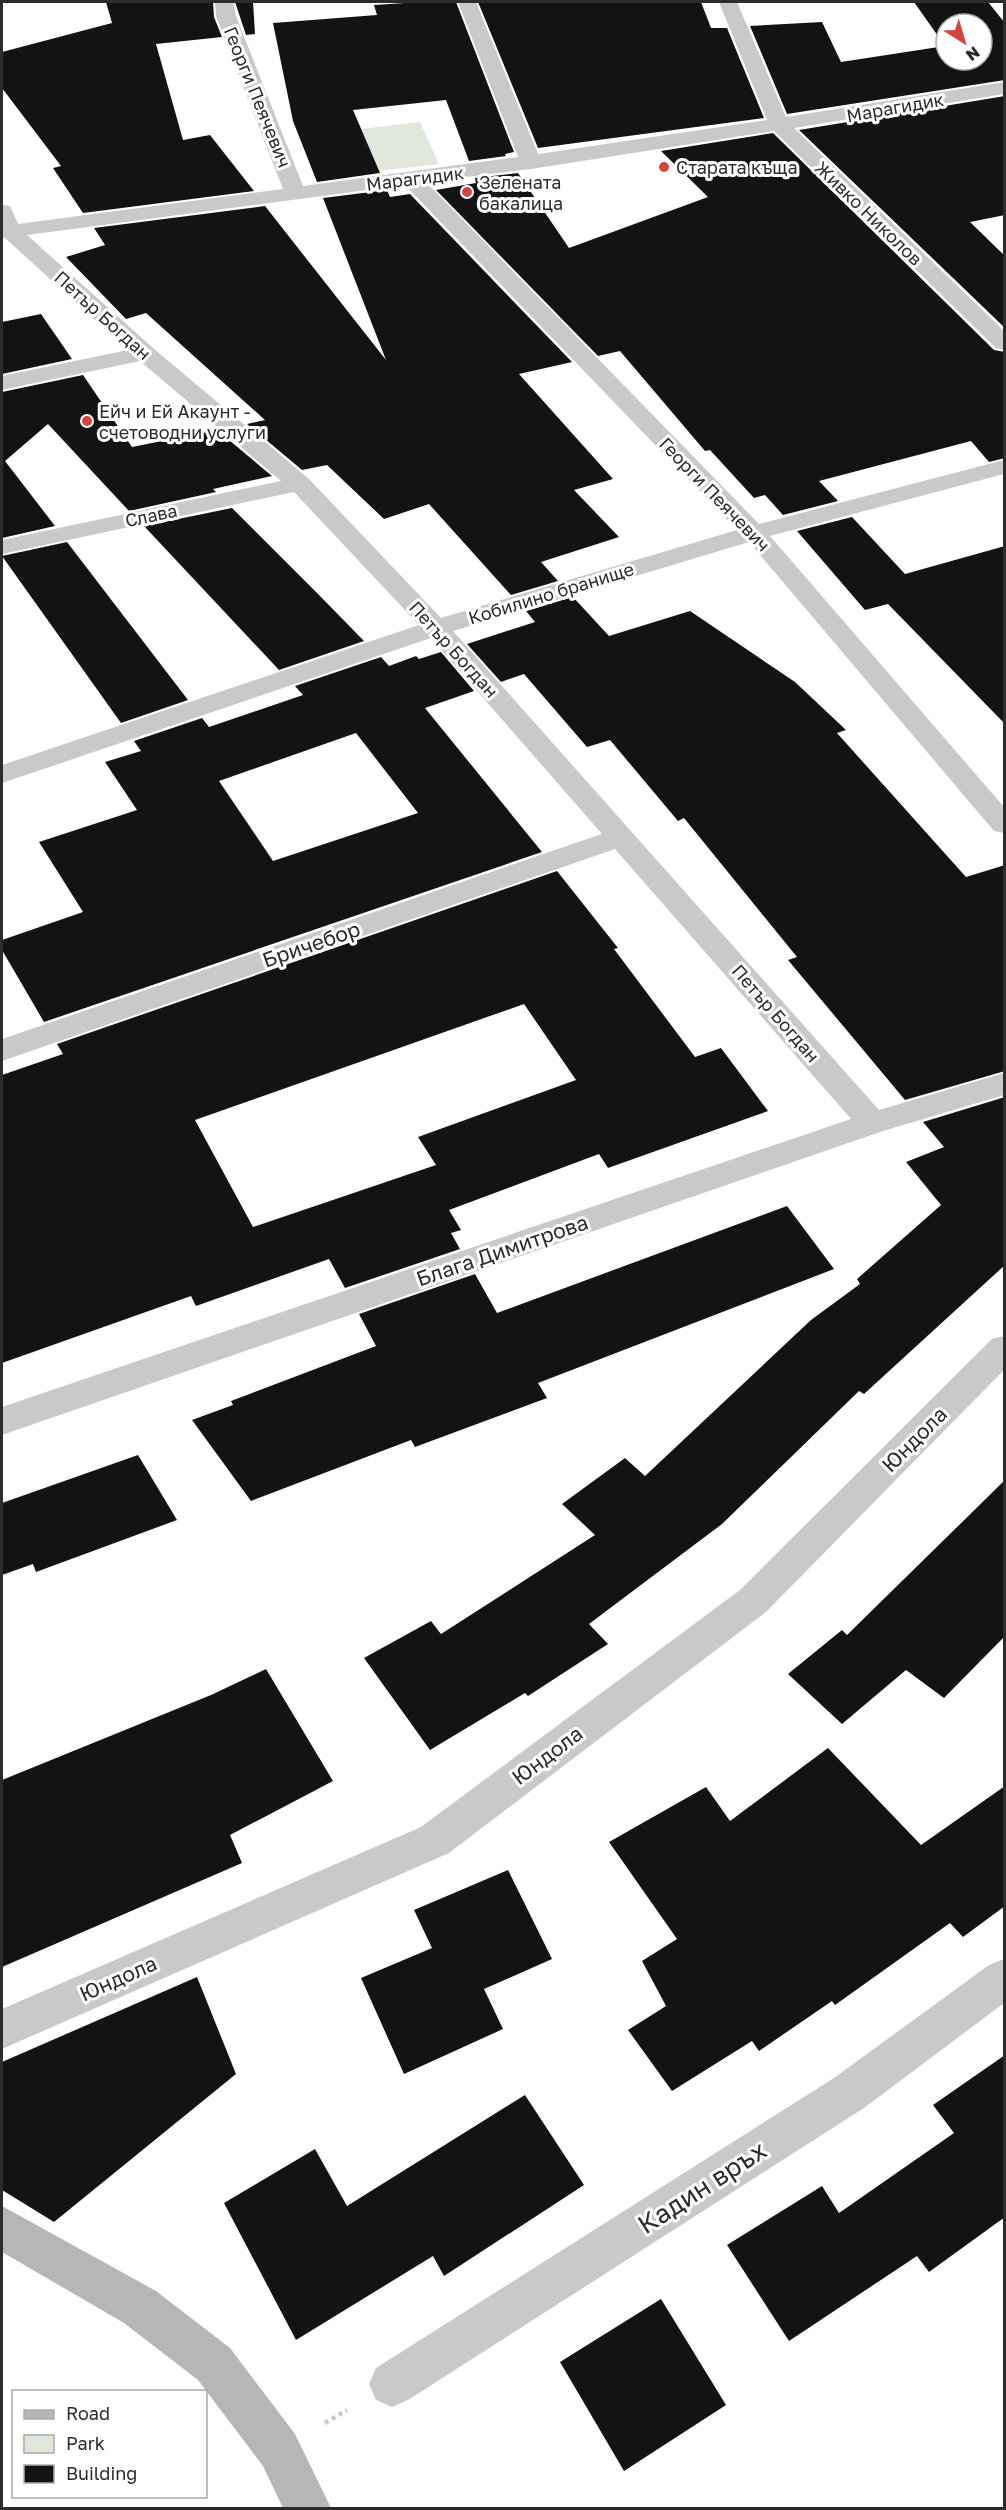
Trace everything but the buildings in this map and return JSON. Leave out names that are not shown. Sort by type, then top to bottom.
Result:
[{"type":"street","name":"Георги Пеячевич","points":[[224,2],[226,16],[295,192]]},
{"type":"street","points":[[467,2],[531,163]]},
{"type":"street","name":"Живко Николов","points":[[728,2],[780,126],[1005,343]]},
{"type":"street","name":"Марагидик","points":[[4,224],[411,179],[531,163],[780,126],[1005,88]]},
{"type":"street","name":"Георги Пеячевич","points":[[411,179],[754,533],[1005,824]]},
{"type":"street","name":"Петър Богдан","points":[[4,224],[145,353],[300,484],[436,627],[873,1123]]},
{"type":"street","points":[[2,383],[145,353]]},
{"type":"street","name":"Кобилино бранище","points":[[2,774],[436,627],[754,533],[1005,467]]},
{"type":"street","name":"Слава","points":[[2,547],[300,484]]},
{"type":"street","name":"Бричебор","points":[[2,1050],[621,837]]},
{"type":"street","name":"Блага Димитрова","points":[[2,1421],[873,1123],[1005,1084]]},
{"type":"street","name":"Юндола","points":[[2,2029],[435,1840],[753,1601],[1005,1348]]},
{"type":"street","name":"Кадин връх","points":[[392,2384],[849,2093],[1005,1979]]},
{"type":"street","points":[[2,2228],[140,2307],[214,2364],[279,2450],[308,2508]]},
{"type":"path","points":[[279,2450],[392,2384]]},
{"type":"green space","points":[[420,122],[439,164],[318,178],[302,136]]},
{"type":"place","name":"Старата къща","points":[[664,167]]},
{"type":"place","name":"Зелената бакалица","points":[[467,192]]},
{"type":"place","name":"Ейч и Ей Акаунт - счетоводни услуги","points":[[87,421]]}]
